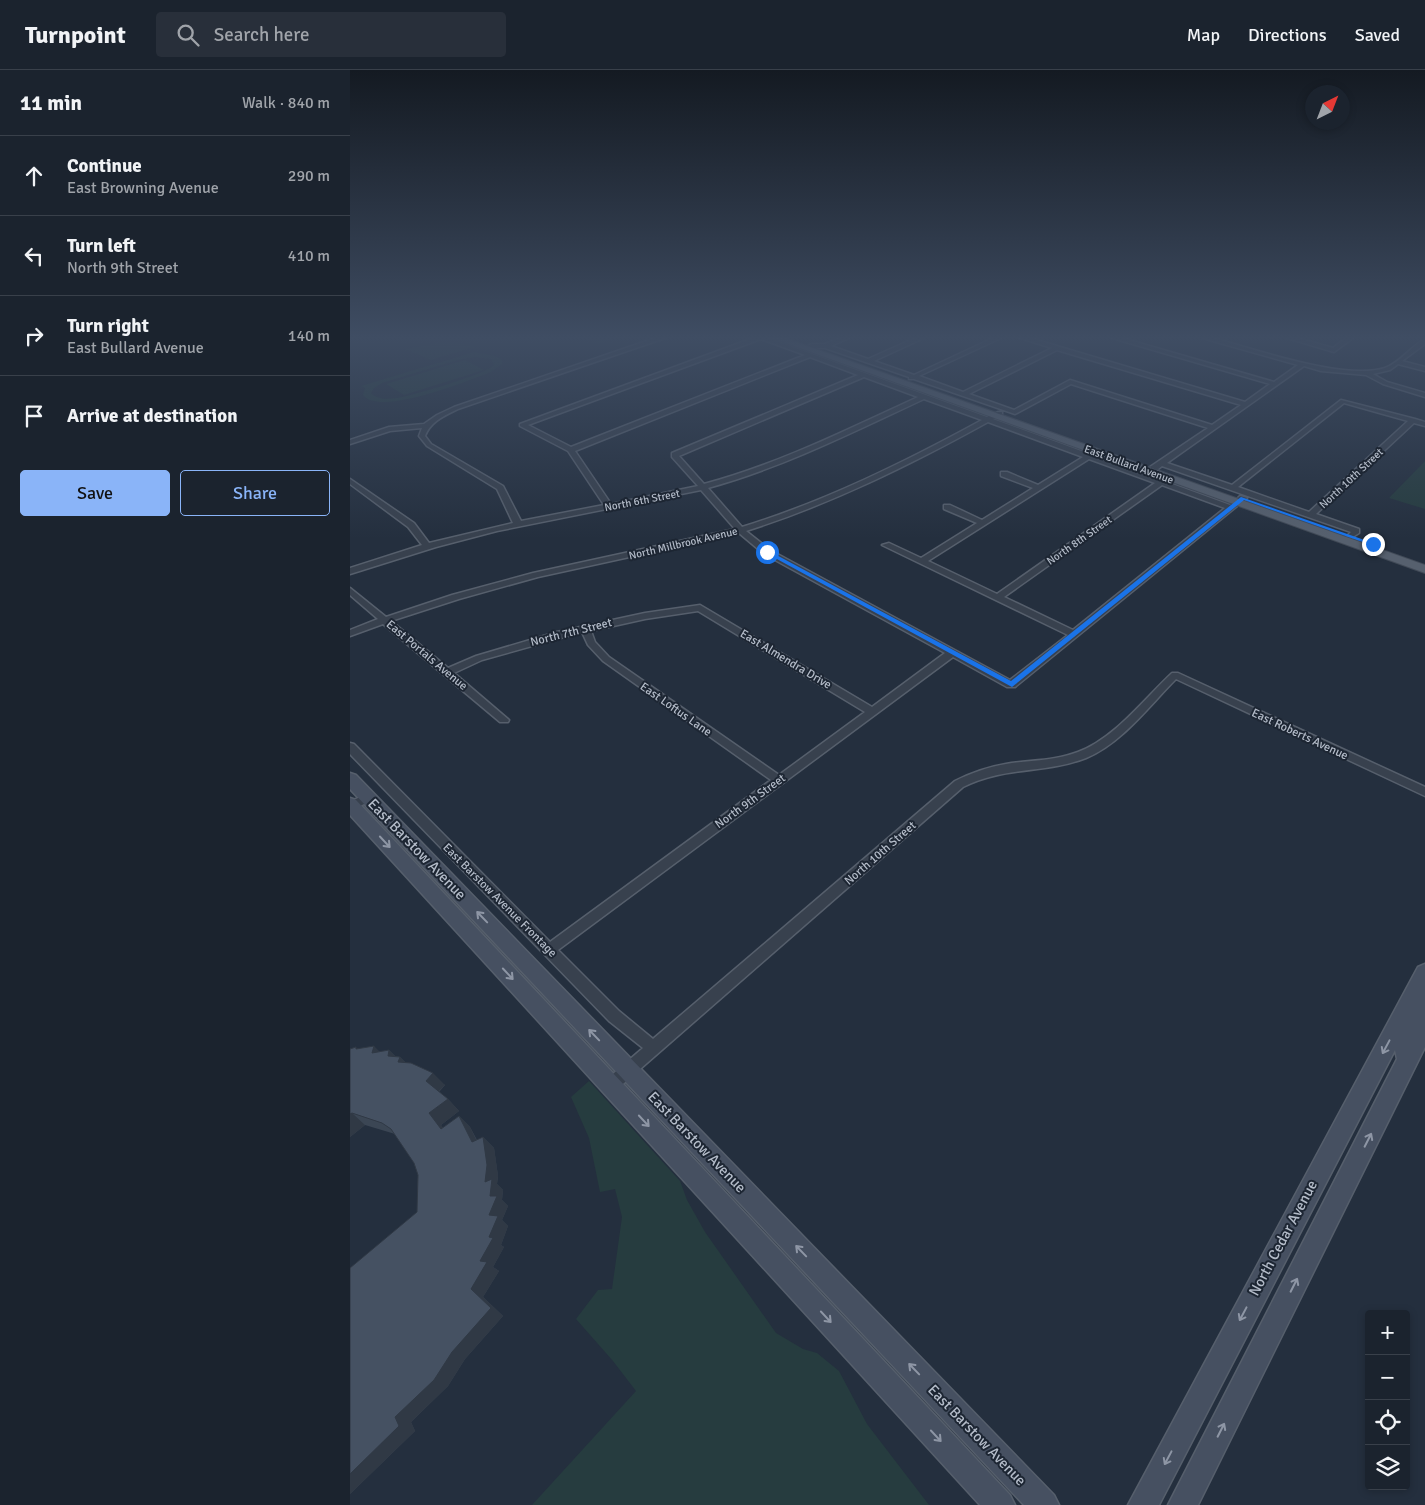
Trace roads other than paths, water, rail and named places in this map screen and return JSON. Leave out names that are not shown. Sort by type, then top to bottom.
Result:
[{"type":"main road","name":"East Bullard Avenue","points":[[967,405],[994,416],[1156,467],[1237,503],[1425,569]]},
{"type":"main road","name":"East Bullard Avenue","points":[[1237,503],[1351,536],[1425,562]]},
{"type":"main road","name":"East Barstow Avenue","points":[[350,779],[355,804],[619,1078],[1044,1505]]},
{"type":"main road","name":"North Cedar Avenue","points":[[1143,1505],[1425,973]]},
{"type":"main road","points":[[1400,1077],[1410,1030],[1425,1000]]},
{"type":"main road","points":[[1183,1505],[1425,1026]]},
{"type":"main road","name":"East Barstow Avenue","points":[[619,1078],[1000,1505]]},
{"type":"street","points":[[350,442],[389,429],[426,426],[456,408],[465,405]]},
{"type":"street","points":[[577,405],[522,425],[571,450],[609,507]]},
{"type":"street","points":[[571,450],[682,405]]},
{"type":"street","points":[[793,405],[675,455],[740,530],[754,543],[783,562],[1012,685],[1237,503]]},
{"type":"street","name":"North 6th Street","points":[[350,571],[427,546],[518,524],[702,487],[749,474],[805,452],[904,405]]},
{"type":"street","points":[[955,405],[994,416],[1090,456],[1161,482],[1237,503]]},
{"type":"street","points":[[995,405],[1015,412],[1028,405]]},
{"type":"street","points":[[1143,405],[1213,427]]},
{"type":"street","points":[[1156,467],[1245,405]]},
{"type":"street","points":[[1233,488],[1338,405]]},
{"type":"street","points":[[1358,405],[1425,424]]},
{"type":"street","name":"North Millbrook Avenue","points":[[350,633],[385,620],[511,581],[740,530],[850,491],[994,416]]},
{"type":"street","name":"North 10th Street","points":[[1311,515],[1413,420]]},
{"type":"street","points":[[426,426],[422,436],[429,445],[500,488],[518,524]]},
{"type":"street","points":[[921,562],[1090,456]]},
{"type":"street","points":[[1156,467],[1233,488],[1356,531],[1351,536]]},
{"type":"street","points":[[1004,474],[1039,488]]},
{"type":"street","points":[[350,481],[411,525],[427,546]]},
{"type":"street","name":"North 8th Street","points":[[997,598],[1161,482]]},
{"type":"street","points":[[947,507],[983,523]]},
{"type":"street","points":[[886,545],[1074,634]]},
{"type":"street","name":"East Portals Avenue","points":[[350,591],[504,720]]},
{"type":"street","name":"North 7th Street","points":[[447,672],[502,651],[584,628],[700,608]]},
{"type":"street","name":"East Almendra Drive","points":[[700,608],[872,711]]},
{"type":"street","name":"East Loftus Lane","points":[[584,628],[591,644],[606,659],[780,780]]},
{"type":"street","name":"North 9th Street","points":[[549,950],[952,653]]},
{"type":"street","name":"North 10th Street","points":[[619,1078],[960,784],[971,777],[996,768],[1064,759],[1093,750],[1106,740],[1175,674]]},
{"type":"street","name":"East Roberts Avenue","points":[[1175,674],[1425,792]]},
{"type":"street","name":"East Barstow Avenue Frontage","points":[[350,747],[614,1016],[653,1048]]}]
